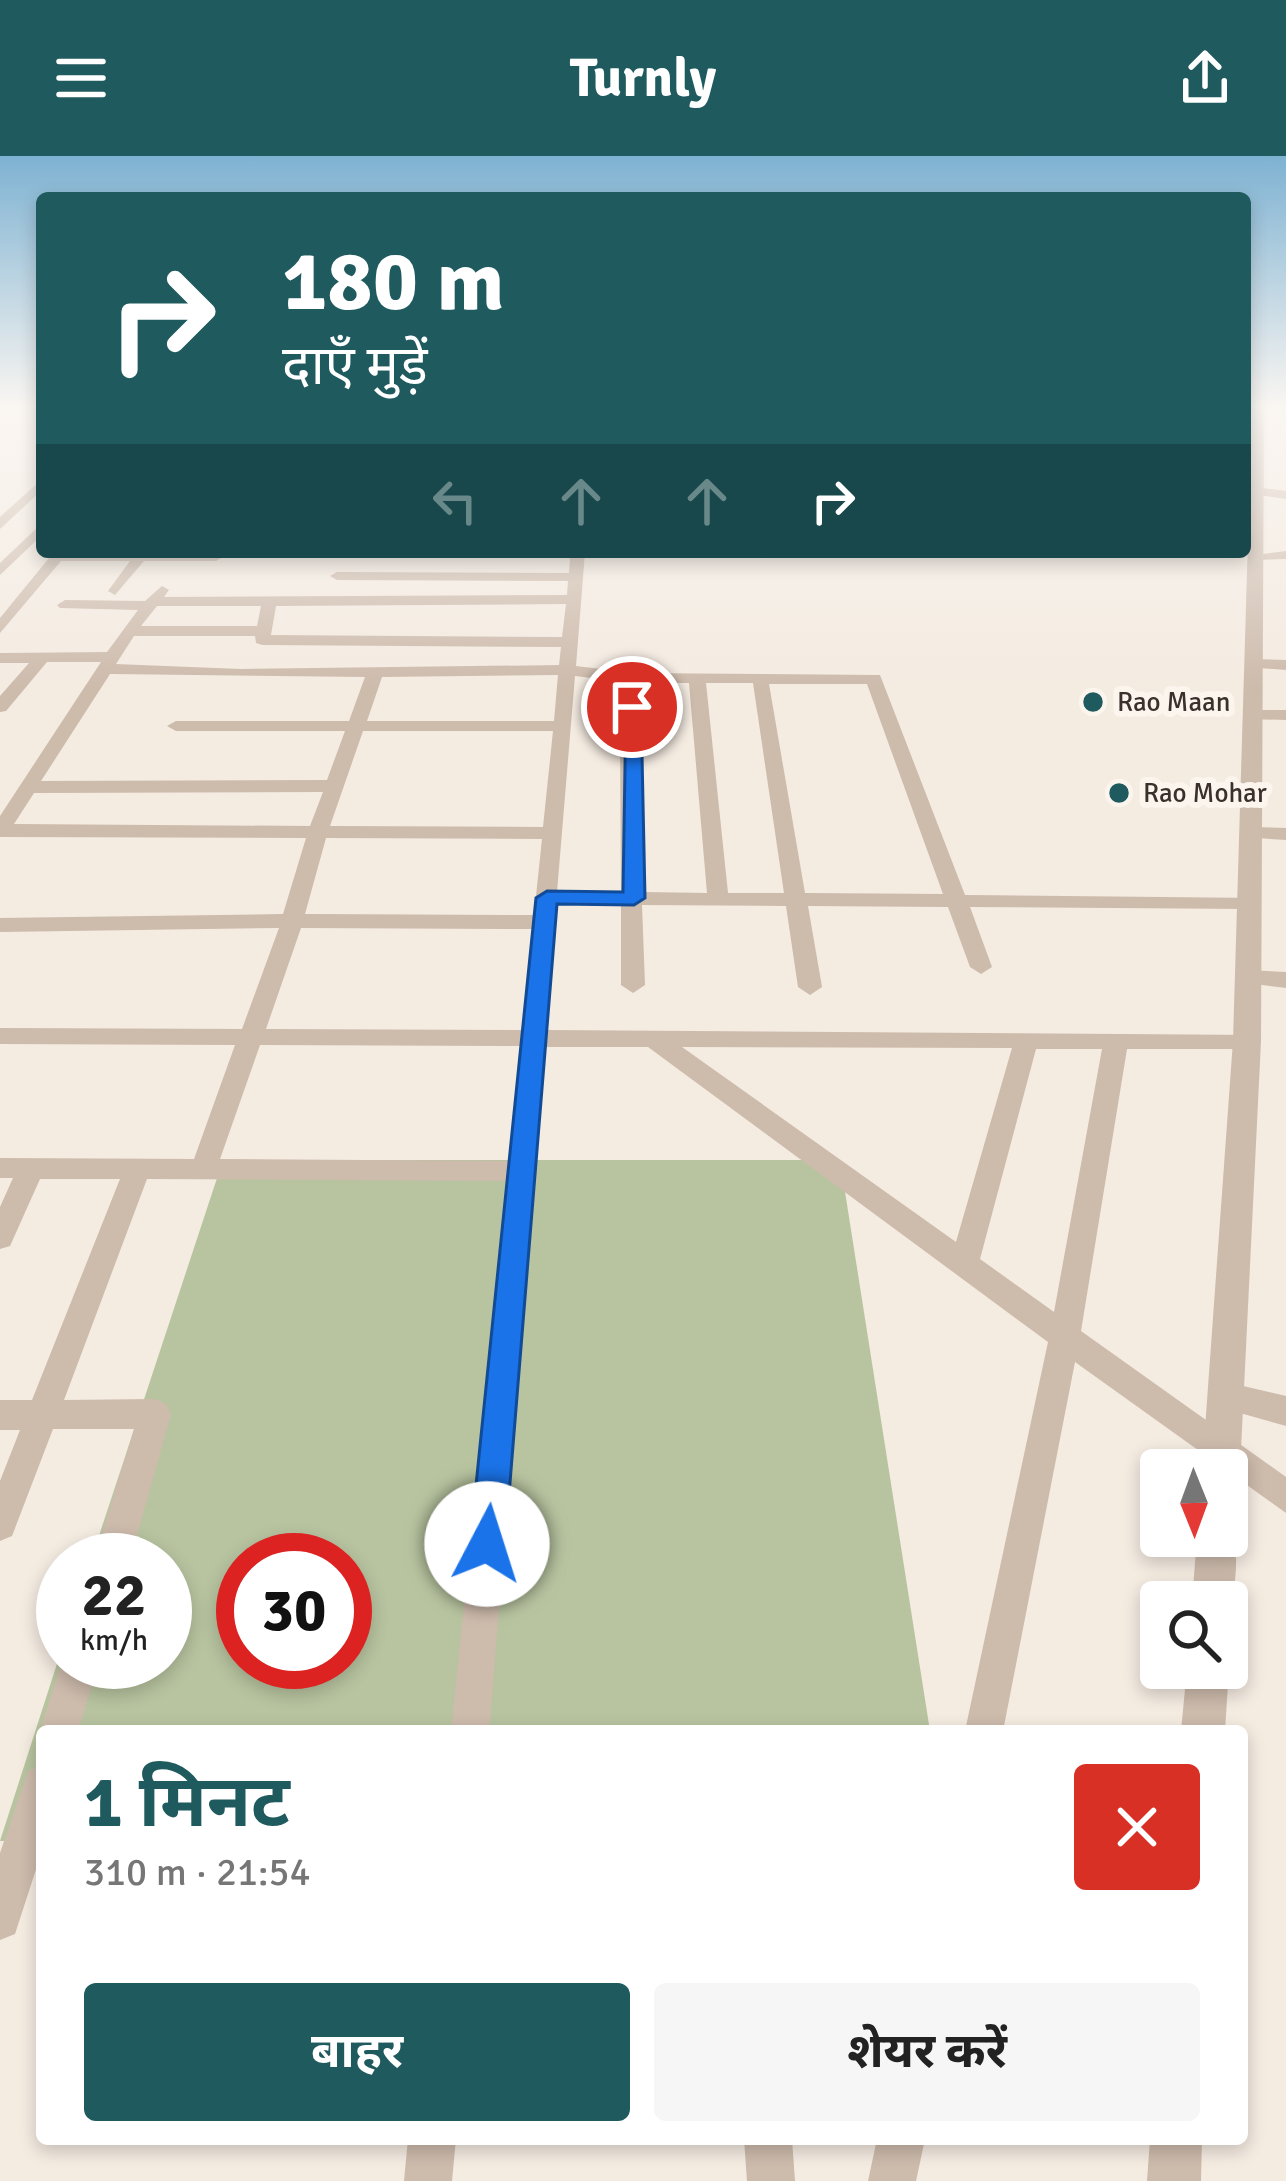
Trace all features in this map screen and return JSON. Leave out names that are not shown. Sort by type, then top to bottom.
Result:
[{"type":"street","points":[[1222,1449],[1247,1040],[1256,500]]},
{"type":"street","points":[[0,525],[8,510]]},
{"type":"street","points":[[0,571],[36,533]]},
{"type":"street","points":[[1255,556],[1286,556]]},
{"type":"street","points":[[0,628],[58,558]]},
{"type":"street","points":[[115,590],[140,558]]},
{"type":"street","points":[[471,1725],[578,558]]},
{"type":"street","points":[[337,576],[575,588]]},
{"type":"street","points":[[65,605],[575,588]]},
{"type":"street","points":[[0,830],[154,600]]},
{"type":"street","points":[[268,601],[259,638],[268,641],[570,642]]},
{"type":"street","points":[[129,632],[261,632]]},
{"type":"street","points":[[0,658],[375,673],[568,670],[634,678],[862,677],[879,685],[981,967]]},
{"type":"street","points":[[0,706],[42,658]]},
{"type":"street","points":[[1253,664],[1286,665]]},
{"type":"street","points":[[202,1170],[375,673]]},
{"type":"street","points":[[633,985],[629,736],[634,678]]},
{"type":"street","points":[[697,678],[718,899]]},
{"type":"street","points":[[760,678],[810,987]]},
{"type":"street","points":[[1252,715],[1286,716]]},
{"type":"street","points":[[176,726],[562,726]]},
{"type":"street","points":[[27,787],[334,786]]},
{"type":"street","points":[[0,830],[553,833]]},
{"type":"street","points":[[1250,833],[1286,834]]},
{"type":"street","points":[[0,925],[292,921],[546,910],[634,898],[1249,903]]},
{"type":"street","points":[[1248,977],[1286,980]]},
{"type":"street","points":[[0,1036],[1247,1040]]},
{"type":"street","points":[[985,1725],[1065,1336],[1116,1040]]},
{"type":"street","points":[[657,1041],[1065,1336],[1208,1449]]},
{"type":"street","points":[[964,1263],[1026,1041]]},
{"type":"street","points":[[0,1168],[521,1171]]},
{"type":"street","points":[[0,1238],[31,1168]]},
{"type":"street","points":[[0,1524],[137,1171]]},
{"type":"street","points":[[1226,1396],[1286,1411]]},
{"type":"street","points":[[0,1415],[155,1414],[120,1533]]},
{"type":"street","points":[[1248,1475],[1286,1497]]},
{"type":"street","points":[[61,1725],[72,1689]]},
{"type":"street","points":[[1204,1725],[1207,1689]]},
{"type":"street","points":[[0,1919],[36,1803]]},
{"type":"street","points":[[428,2181],[431,2145]]},
{"type":"street","points":[[768,2145],[771,2181]]},
{"type":"street","points":[[892,2181],[900,2145]]},
{"type":"street","points":[[1174,2181],[1176,2145]]},
{"type":"green space","points":[[223,1160],[840,1160],[929,1725],[37,1725],[49,1689],[192,1689],[192,1533],[100,1533]]},
{"type":"green space","points":[[36,1729],[36,1841],[0,1841]]},
{"type":"place","name":"Rao Maan","points":[[1093,702]]},
{"type":"place","name":"Rao Mohar","points":[[1119,793]]},
{"type":"route","points":[[487,1544],[547,898],[634,898],[632,707]]}]
